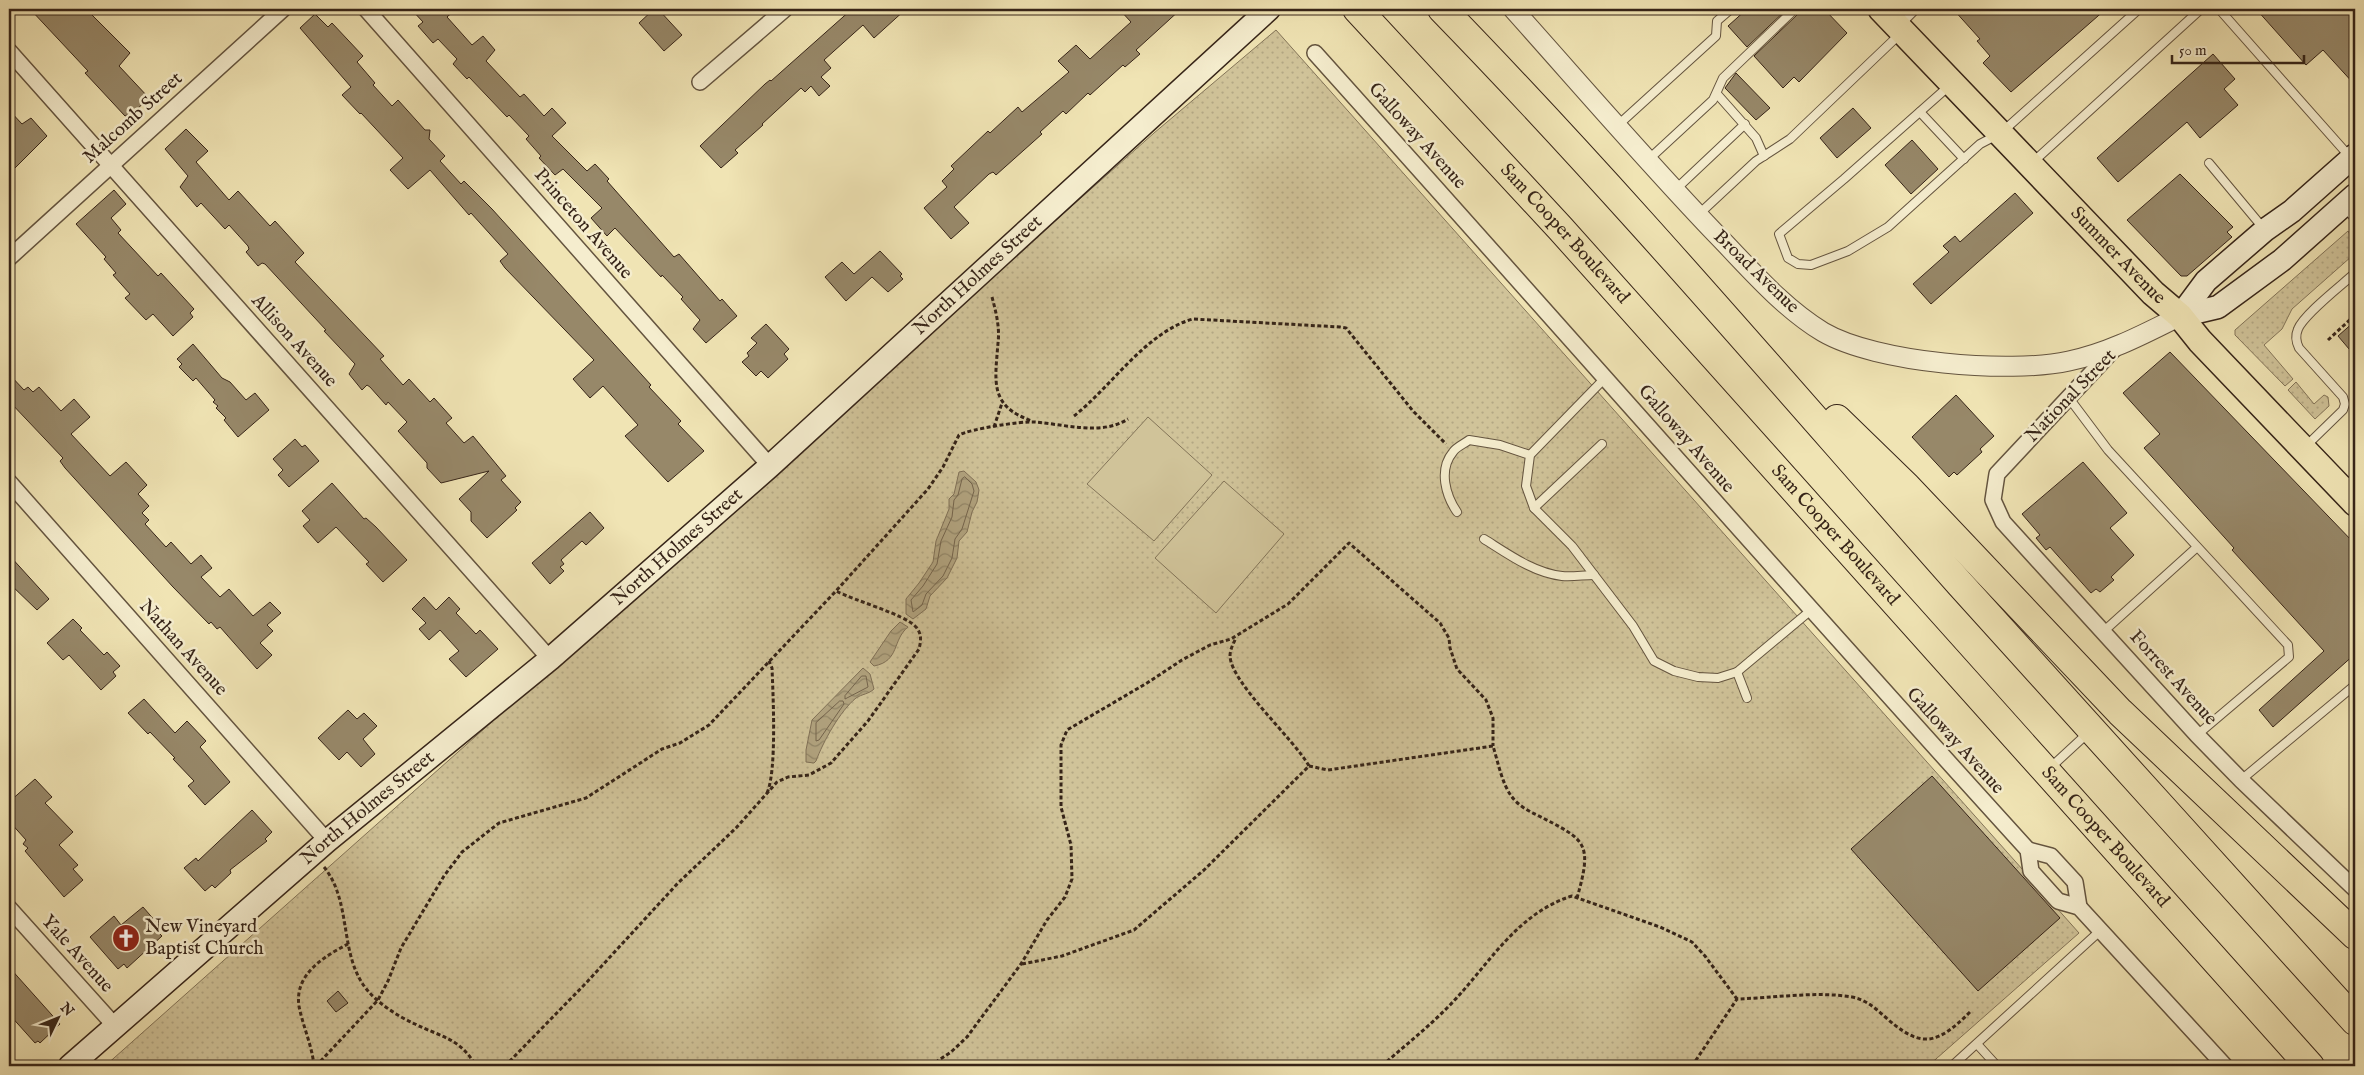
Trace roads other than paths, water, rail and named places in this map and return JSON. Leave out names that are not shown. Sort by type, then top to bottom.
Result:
[{"type":"highway","name":"Sam Cooper Boulevard","points":[[1358,9],[1560,228],[2310,1066]]},
{"type":"highway","points":[[1442,9],[1538,108],[1676,260],[1963,586],[2355,1021]]},
{"type":"highway","points":[[1676,260],[1907,487],[2120,712],[2355,935]]},
{"type":"main road","name":"North Holmes Street","points":[[70,1066],[320,847],[550,658],[770,466],[1263,11]]},
{"type":"main road","name":"Summer Avenue","points":[[1893,22],[2153,293],[2180,316],[2200,341],[2303,449],[2351,490]]},
{"type":"main road","name":"National Street","points":[[2180,316],[2206,281],[2265,230],[2292,211],[2353,157]]},
{"type":"main road","name":"National Street","points":[[2180,316],[2218,307],[2351,206]]},
{"type":"street","name":"Malcomb Street","points":[[9,258],[284,9]]},
{"type":"street","name":"Princeton Avenue","points":[[366,9],[770,466]]},
{"type":"street","points":[[700,82],[785,9]]},
{"type":"street","name":"Broad Avenue","points":[[1513,9],[1698,215],[1782,302],[1824,332],[1847,344],[1876,353],[1928,360],[2013,367],[2068,361],[2115,348]]},
{"type":"street","name":"Allison Avenue","points":[[9,50],[550,658]]},
{"type":"street","name":"Galloway Avenue","points":[[1315,53],[1606,377],[1810,611],[2028,850],[2031,871],[2058,900],[2080,907],[2225,1066]]},
{"type":"street","name":"National Street","points":[[1997,474],[2115,348],[2180,316]]},
{"type":"street","name":"Forrest Avenue","points":[[1997,474],[1993,500],[2003,522],[2197,735],[2241,780],[2355,889]]},
{"type":"street","name":"Nathan Avenue","points":[[9,482],[320,847]]},
{"type":"street","points":[[2028,850],[2051,856],[2063,868],[2075,882],[2080,907]]},
{"type":"street","name":"Yale Avenue","points":[[9,908],[115,1026]]},
{"type":"lane","points":[[1617,126],[1716,36],[1717,21],[1731,9]]},
{"type":"lane","points":[[1648,160],[1713,100],[1723,78],[1795,9]]},
{"type":"lane","points":[[1698,215],[1764,156],[1790,139],[1893,22],[1916,9]]},
{"type":"lane","points":[[1952,82],[1779,234],[1788,258],[1798,264],[1811,265],[1848,251],[1888,227],[1980,144],[2000,133],[2139,9]]},
{"type":"lane","points":[[2030,164],[2201,9]]},
{"type":"lane","points":[[2220,9],[2353,157]]},
{"type":"lane","points":[[1717,94],[1756,138],[1764,156]]},
{"type":"lane","points":[[1920,112],[1964,159]]},
{"type":"lane","points":[[1675,190],[1745,124]]},
{"type":"lane","points":[[2209,163],[2265,230]]},
{"type":"lane","points":[[2303,449],[2343,410],[2345,404],[2343,397],[2299,348],[2296,340],[2298,329],[2304,319],[2355,273]]},
{"type":"lane","points":[[1606,377],[1530,455],[1526,486],[1534,508],[1572,546],[1633,626],[1654,661],[1674,671],[1698,677],[1718,678],[1737,672],[1810,611]]},
{"type":"lane","points":[[2068,398],[2108,450],[2196,548],[2288,645],[2288,657],[2197,735]]},
{"type":"lane","points":[[1457,512],[1448,498],[1445,486],[1447,464],[1453,451],[1469,440],[1500,445],[1530,455]]},
{"type":"lane","points":[[1534,508],[1602,444]]},
{"type":"lane","points":[[1484,539],[1518,560],[1536,568],[1562,576],[1594,575]]},
{"type":"lane","points":[[2104,631],[2196,548]]},
{"type":"lane","points":[[1737,672],[1748,698]]},
{"type":"lane","points":[[2241,780],[2355,685]]},
{"type":"lane","points":[[2045,772],[2092,729]]},
{"type":"lane","points":[[1952,1066],[2101,930]]},
{"type":"lane","points":[[1976,1044],[1997,1066]]},
{"type":"water","points":[[964,471],[976,482],[979,490],[967,532],[959,541],[957,558],[947,578],[930,596],[926,609],[913,619],[906,614],[906,599],[933,562],[936,541],[949,509],[949,499],[954,494],[959,472]]},
{"type":"water","points":[[900,622],[908,627],[903,632],[892,655],[888,660],[874,666],[870,662],[891,631]]},
{"type":"water","points":[[863,668],[870,674],[874,689],[856,698],[850,704],[833,727],[816,761],[814,763],[806,762],[806,750],[812,720]]},
{"type":"place","name":"New Vineyard Baptist Church","points":[[126,938]]}]
